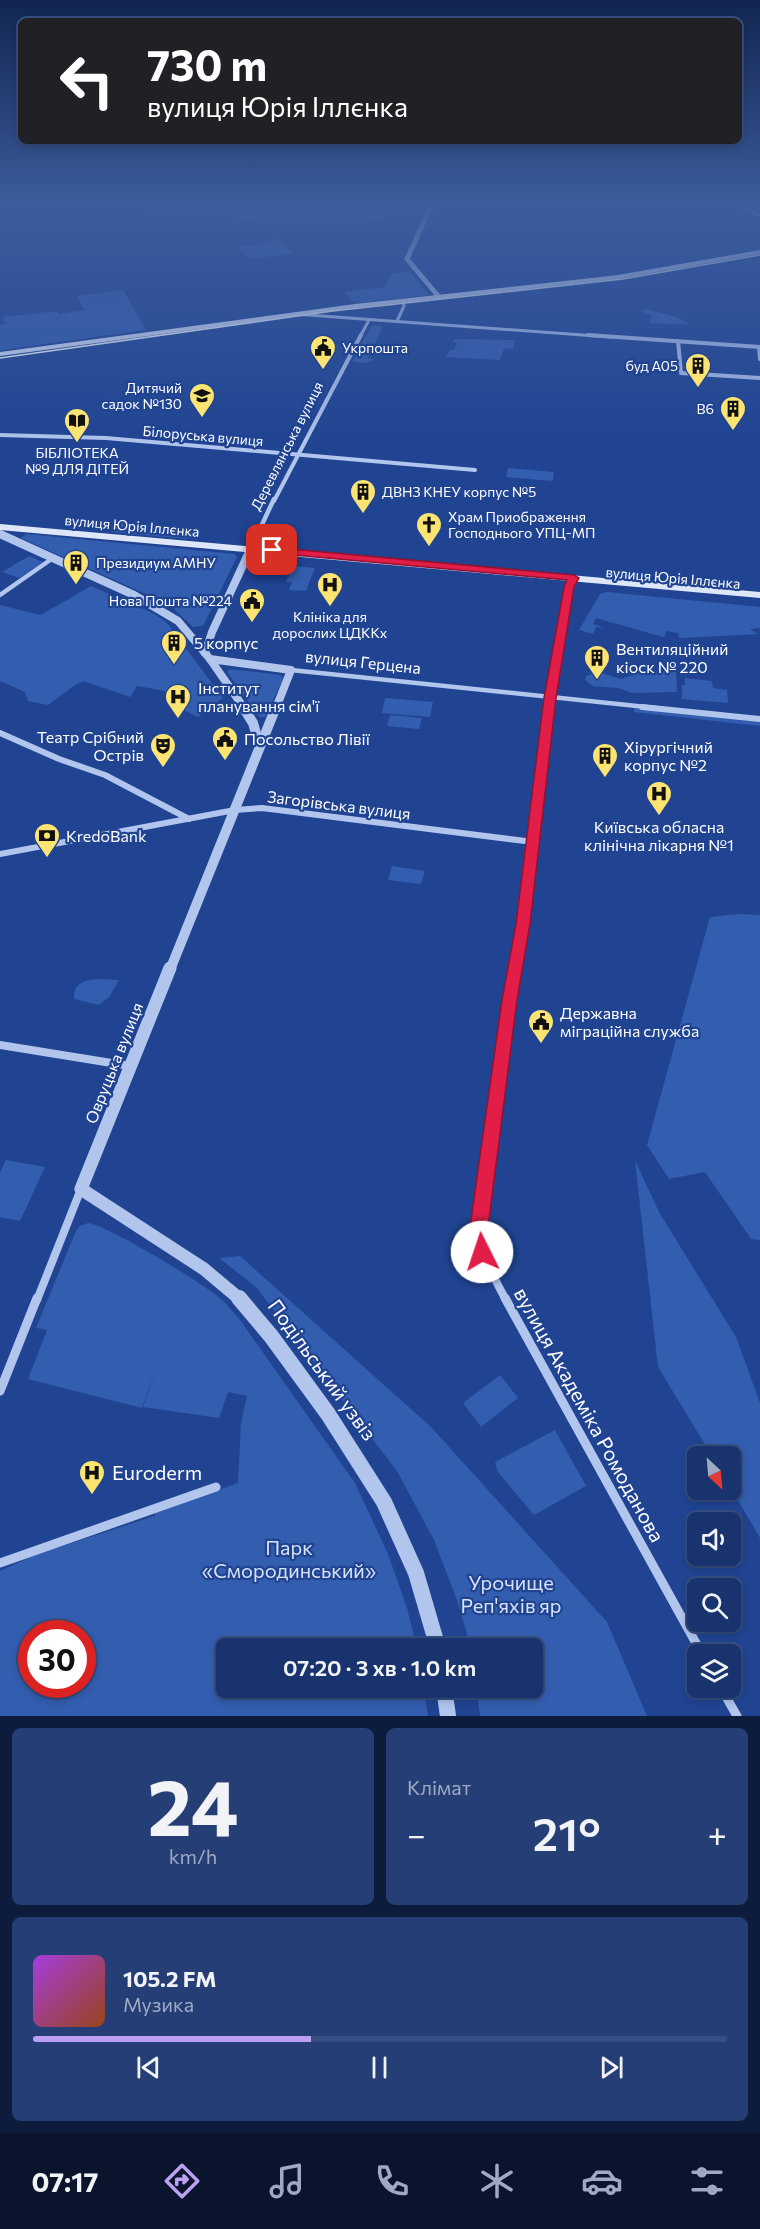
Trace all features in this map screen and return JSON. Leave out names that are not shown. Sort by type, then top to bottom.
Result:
[{"type":"main road","points":[[0,354],[294,314],[534,286]]},
{"type":"main road","name":"вулиця Юрія Іллєнка","points":[[0,527],[261,551],[272,550],[760,600]]},
{"type":"main road","name":"вулиця Юрія Іллєнка","points":[[573,580],[760,595]]},
{"type":"street","points":[[430,286],[439,297]]},
{"type":"street","points":[[397,321],[404,307],[403,301]]},
{"type":"street","points":[[294,314],[759,347],[760,359]]},
{"type":"street","name":"Деревлянська вулиця","points":[[208,656],[212,632],[250,550],[297,455],[369,320]]},
{"type":"street","points":[[678,341],[681,373],[760,378]]},
{"type":"street","name":"Білоруська вулиця","points":[[0,435],[81,436],[475,470]]},
{"type":"street","points":[[13,540],[13,534],[27,529]]},
{"type":"street","points":[[0,534],[163,611],[178,621],[208,656],[253,723],[260,748]]},
{"type":"street","points":[[0,595],[53,558]]},
{"type":"street","name":"вулиця Академіка Ромоданова","points":[[573,580],[569,587],[550,698],[533,842],[480,1220],[482,1252],[488,1268],[549,1380],[696,1644]]},
{"type":"street","name":"вулиця Герцена","points":[[208,656],[291,670],[760,719]]},
{"type":"street","name":"Овруцька вулиця","points":[[0,1391],[291,670]]},
{"type":"street","points":[[0,733],[105,775],[189,819]]},
{"type":"street","name":"Загорівська вулиця","points":[[0,854],[235,810],[262,808],[533,842]]},
{"type":"street","points":[[0,1045],[130,1066]]},
{"type":"street","name":"Подільський узвіз","points":[[81,1189],[106,1209],[220,1281],[241,1299],[259,1320],[372,1479],[389,1510],[415,1571],[435,1638]]},
{"type":"street","points":[[1,1560],[216,1486]]},
{"type":"street","points":[[445,1698],[448,1716]]},
{"type":"street","points":[[727,1698],[737,1716]]},
{"type":"green space","points":[[422,286],[429,295],[355,303],[344,292],[385,287]]},
{"type":"green space","points":[[123,290],[146,330],[0,350],[0,325],[5,324],[3,317],[85,310],[77,296]]},
{"type":"green space","points":[[647,309],[675,317],[691,325],[629,322],[650,323],[652,315],[640,311]]},
{"type":"green space","points":[[371,326],[383,326],[368,358],[375,359],[366,363],[352,362]]},
{"type":"green space","points":[[454,339],[515,340],[513,349],[504,348],[500,360],[445,357],[450,350],[454,350],[457,343],[453,342]]},
{"type":"green space","points":[[508,468],[554,472],[553,481],[506,477]]},
{"type":"green space","points":[[118,522],[193,529],[187,539],[111,532]]},
{"type":"green space","points":[[26,534],[235,554],[237,557],[203,626],[193,627],[172,607],[21,538]]},
{"type":"green space","points":[[29,556],[43,562],[19,578],[2,572]]},
{"type":"green space","points":[[293,566],[315,568],[306,591],[289,590],[292,582],[286,582]]},
{"type":"green space","points":[[91,586],[153,613],[167,623],[223,698],[198,717],[169,703],[170,697],[165,691],[137,686],[130,697],[83,681],[48,705],[28,701],[25,692],[0,681],[0,605],[41,615]]},
{"type":"green space","points":[[607,592],[760,607],[760,628],[750,629],[758,634],[679,638],[678,633],[666,631],[663,637],[596,618],[593,624],[604,628],[596,627],[593,634],[579,630],[600,594]]},
{"type":"green space","points":[[230,669],[281,675],[283,679],[265,717],[259,717],[227,672]]},
{"type":"green space","points":[[676,670],[677,692],[632,693],[618,688],[593,686],[585,680],[586,676],[598,672],[621,679],[641,672]]},
{"type":"green space","points":[[685,678],[712,681],[713,688],[727,690],[728,703],[682,699],[682,685],[685,685]]},
{"type":"green space","points":[[385,698],[433,702],[430,717],[382,713]]},
{"type":"green space","points":[[634,708],[760,721],[760,726],[634,712]]},
{"type":"green space","points":[[390,715],[422,718],[419,729],[387,726]]},
{"type":"green space","points":[[392,866],[425,871],[421,884],[388,880]]},
{"type":"green space","points":[[760,915],[760,1240],[751,1239],[705,1172],[669,1179],[647,1145],[710,917]]},
{"type":"green space","points":[[97,979],[119,980],[109,997],[99,1005],[74,999],[78,985],[83,982]]},
{"type":"green space","points":[[6,1160],[45,1167],[20,1221],[0,1217],[0,1173]]},
{"type":"green space","points":[[635,1160],[659,1212],[736,1337],[760,1403],[760,1538],[738,1500],[741,1500],[741,1446],[706,1446],[658,1367]]},
{"type":"green space","name":"Парк «Смородинський»","points":[[88,1223],[114,1233],[196,1281],[231,1309],[355,1483],[388,1554],[407,1608],[414,1638],[216,1638],[216,1698],[425,1698],[428,1716],[0,1716],[0,1571],[35,1555],[155,1516],[155,1512],[238,1483],[241,1423],[247,1396],[228,1392],[219,1418],[143,1407],[159,1361],[142,1408],[28,1379],[47,1330],[36,1328],[80,1226]]},
{"type":"green space","name":"Урочище Реп'яхів яр","points":[[240,1256],[431,1427],[607,1622],[647,1716],[480,1716],[477,1698],[543,1698],[543,1638],[468,1638],[457,1600],[434,1540],[397,1471],[256,1287],[219,1258]]},
{"type":"green space","points":[[500,1375],[518,1398],[481,1427],[463,1403]]},
{"type":"green space","points":[[555,1430],[586,1486],[534,1515],[498,1472],[495,1462]]},
{"type":"tram line","points":[[0,358],[333,311],[559,286]]},
{"type":"place","name":"Укрпошта","points":[[323,371]]},
{"type":"place","name":"буд А05","points":[[698,389]]},
{"type":"place","name":"Дитячий садок №130","points":[[202,419]]},
{"type":"place","name":"B6","points":[[733,432]]},
{"type":"place","name":"БІБЛІОТЕКА №9 ДЛЯ ДІТЕЙ","points":[[77,444]]},
{"type":"place","name":"ДВНЗ КНЕУ корпус №5","points":[[363,515]]},
{"type":"place","name":"Храм Приображення Господнього УПЦ-МП","points":[[429,548]]},
{"type":"place","name":"Президиум АМНУ","points":[[76,586]]},
{"type":"place","name":"Клініка для дорослих ЦДККх","points":[[330,608]]},
{"type":"place","name":"Нова Пошта №224","points":[[252,624]]},
{"type":"place","name":"5 корпус","points":[[174,666]]},
{"type":"place","name":"Вентиляційний кіоск № 220","points":[[597,681]]},
{"type":"place","name":"Інститут планування сім'ї","points":[[178,720]]},
{"type":"place","name":"Посольство Лівії","points":[[225,762]]},
{"type":"place","name":"Театр Срібний Острів","points":[[163,769]]},
{"type":"place","name":"Хірургічний корпус №2","points":[[605,779]]},
{"type":"place","name":"Київська обласна клінічна лікарня №1","points":[[659,817]]},
{"type":"place","name":"KredoBank","points":[[47,859]]},
{"type":"place","name":"Державна міграційна служба","points":[[541,1045]]},
{"type":"place","name":"Euroderm","points":[[92,1496]]},
{"type":"route","points":[[272,550],[574,578],[569,587],[550,698],[523,924],[509,1000],[480,1220],[482,1252]]}]
